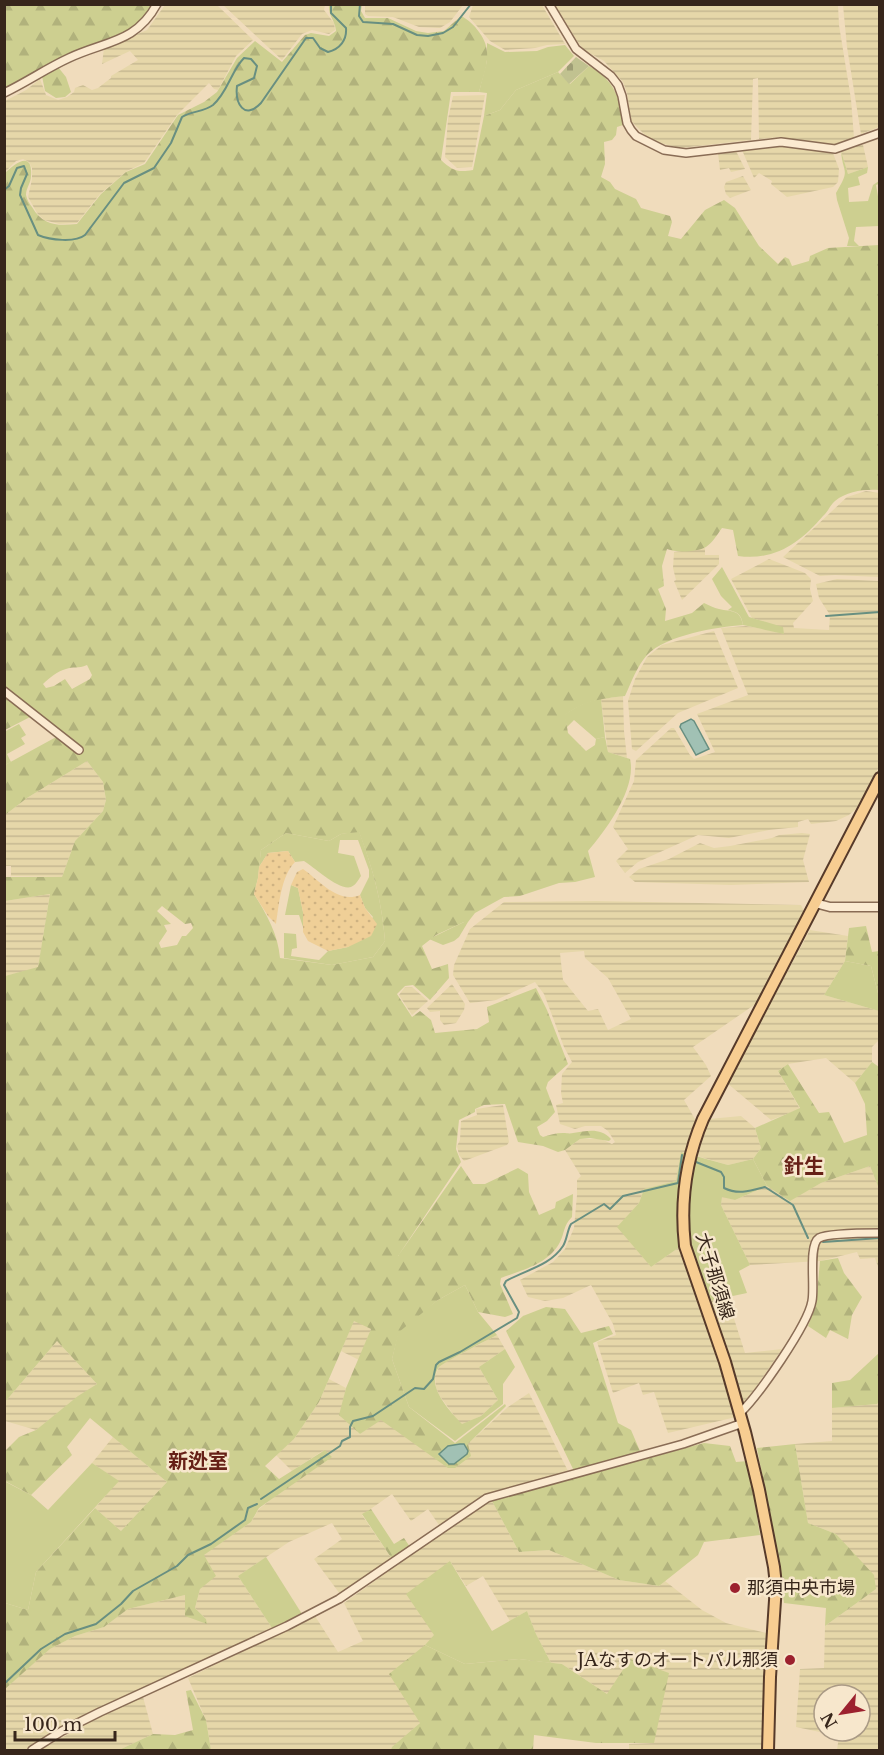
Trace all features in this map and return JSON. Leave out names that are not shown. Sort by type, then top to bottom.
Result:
[{"type":"main road","name":"大子那須線","points":[[768,1750],[776,1585],[774,1567],[759,1490],[741,1418],[725,1362],[686,1246],[683,1226],[687,1171],[693,1141],[703,1119],[879,778]]},
{"type":"street","points":[[4,93],[72,56],[133,33],[148,18],[157,4]]},
{"type":"street","points":[[549,4],[576,49],[611,76],[618,85],[627,123],[631,130],[636,136],[664,150],[686,153],[781,142],[835,149],[879,133]]},
{"type":"street","points":[[4,691],[79,750]]},
{"type":"street","points":[[815,903],[830,907],[879,907]]},
{"type":"street","points":[[32,1750],[90,1716],[287,1626],[339,1599],[487,1498],[683,1444],[741,1418],[806,1320],[812,1303],[814,1287],[814,1244],[819,1238],[828,1236],[879,1233]]},
{"type":"shaded area","points":[[365,4],[463,5],[450,22],[440,28],[419,27],[393,17],[368,16],[365,14]]},
{"type":"shaded area","points":[[165,5],[217,5],[253,40],[236,56],[218,90],[209,83],[177,115],[144,163],[127,171],[100,194],[77,223],[59,224],[44,220],[28,197],[32,179],[32,168],[29,162],[23,159],[16,161],[5,172],[5,101],[26,90],[40,79],[46,95],[58,100],[67,97],[74,92],[75,88],[83,85],[92,90],[98,88],[111,76],[138,60],[130,51],[102,64],[104,48],[147,30]]},
{"type":"shaded area","points":[[223,5],[325,5],[324,10],[334,23],[335,30],[329,34],[312,30],[302,34],[282,60]]},
{"type":"shaded area","points":[[473,5],[542,5],[565,44],[505,50],[490,41],[469,17]]},
{"type":"shaded area","points":[[555,5],[838,5],[854,138],[833,145],[779,137],[759,139],[758,78],[753,79],[751,140],[680,148],[660,143],[647,137],[631,121],[623,82],[604,61],[584,50]]},
{"type":"shaded area","points":[[843,5],[879,5],[879,127],[861,134],[847,47]]},
{"type":"shaded area","points":[[485,95],[472,167],[457,168],[445,157],[448,119],[453,96]]},
{"type":"shaded area","points":[[782,145],[833,153],[839,169],[838,182],[833,187],[787,197],[771,184],[772,181],[759,173],[754,178],[742,150]]},
{"type":"shaded area","points":[[863,145],[868,167],[848,174],[841,151]]},
{"type":"shaded area","points":[[736,151],[745,169],[731,172],[729,168],[720,170],[718,153]]},
{"type":"shaded area","points":[[743,176],[751,190],[730,198],[724,187],[726,182]]},
{"type":"shaded area","points":[[866,491],[879,493],[879,577],[820,576],[783,557],[847,497]]},
{"type":"shaded area","points":[[705,548],[705,555],[719,555],[719,564],[682,600],[674,581],[676,580],[673,568],[674,552]]},
{"type":"shaded area","points":[[769,559],[805,573],[811,579],[810,589],[813,601],[793,623],[794,628],[829,630],[830,615],[819,598],[816,584],[837,579],[879,581],[879,767],[858,807],[849,815],[836,821],[811,824],[808,819],[798,822],[798,827],[729,838],[698,835],[638,862],[625,873],[616,861],[628,849],[613,827],[634,781],[636,760],[671,728],[674,728],[694,759],[715,752],[697,714],[748,695],[721,628],[746,626],[784,633],[765,622],[752,618],[731,579]]},
{"type":"shaded area","points":[[714,631],[738,688],[678,713],[636,751],[632,749],[628,701],[635,679],[647,657],[662,645]]},
{"type":"shaded area","points":[[623,696],[627,758],[608,752],[601,699]]},
{"type":"shaded area","points":[[691,719],[709,749],[696,755],[680,727],[681,724]]},
{"type":"shaded area","points":[[87,761],[103,782],[106,800],[103,811],[75,841],[62,877],[11,876],[11,866],[5,866],[5,815],[27,798]]},
{"type":"shaded area","points":[[810,834],[803,860],[809,882],[731,885],[635,882],[629,877],[639,869],[669,859],[700,843],[714,848],[779,835]]},
{"type":"shaded area","points":[[50,894],[38,968],[5,976],[5,901]]},
{"type":"shaded area","points":[[596,901],[801,905],[804,911],[760,1001],[693,1047],[711,1076],[684,1100],[696,1121],[685,1152],[681,1152],[676,1181],[644,1189],[639,1203],[618,1227],[651,1267],[681,1246],[736,1417],[668,1433],[654,1392],[643,1395],[639,1383],[613,1393],[597,1342],[616,1335],[613,1324],[591,1285],[563,1298],[545,1301],[528,1297],[520,1280],[553,1262],[565,1249],[574,1228],[577,1180],[581,1176],[565,1150],[580,1139],[601,1139],[612,1144],[615,1142],[608,1131],[601,1126],[585,1126],[575,1129],[560,1124],[556,1105],[563,1103],[562,1074],[572,1062],[544,994],[535,982],[496,1000],[470,1003],[453,975],[454,965],[470,929],[504,902]],"holes":[[[584,951],[585,958],[608,978],[631,1019],[608,1030],[598,1009],[588,1011],[563,980],[560,953]]]},
{"type":"shaded area","points":[[810,930],[848,936],[845,961],[824,995],[879,1011],[879,1040],[872,1047],[872,1062],[855,1083],[826,1058],[788,1064],[778,1071],[800,1109],[771,1120],[727,1083]]},
{"type":"shaded area","points":[[452,984],[465,1004],[464,1010],[456,1023],[444,1025],[440,1020],[440,1011],[430,1012],[427,1008]]},
{"type":"shaded area","points":[[405,987],[412,987],[428,1001],[412,1015],[399,995]]},
{"type":"shaded area","points":[[503,1105],[509,1142],[507,1145],[464,1161],[459,1155],[457,1146],[460,1140],[461,1121],[477,1115],[476,1109]]},
{"type":"shaded area","points":[[741,1116],[755,1128],[761,1148],[753,1159],[728,1165],[694,1155],[709,1119]]},
{"type":"shaded area","points":[[870,1166],[879,1189],[879,1270],[875,1258],[860,1259],[857,1252],[820,1261],[750,1265],[721,1205],[722,1196],[735,1200],[767,1186],[790,1200],[821,1183]]},
{"type":"shaded area","points":[[727,1297],[745,1353],[782,1349],[748,1399],[742,1403],[709,1301]]},
{"type":"shaded area","points":[[354,1320],[371,1329],[359,1360],[341,1351]]},
{"type":"shaded area","points":[[497,1335],[505,1349],[479,1367],[498,1400],[481,1416],[461,1425],[439,1395],[435,1376],[440,1365]]},
{"type":"shaded area","points":[[57,1341],[97,1384],[36,1430],[5,1421],[5,1402]]},
{"type":"shaded area","points":[[329,1379],[346,1388],[340,1415],[360,1434],[381,1419],[449,1468],[468,1444],[508,1407],[529,1393],[569,1473],[490,1493],[439,1525],[428,1509],[411,1521],[392,1494],[362,1515],[392,1559],[340,1594],[314,1559],[342,1539],[332,1523],[289,1542],[238,1576],[272,1628],[59,1728],[26,1750],[5,1750],[4,1689],[50,1649],[75,1636],[104,1627],[128,1609],[185,1595],[185,1615],[206,1619],[195,1608],[200,1589],[203,1555],[251,1522],[259,1509],[287,1487],[324,1450],[292,1471],[276,1455],[294,1439],[319,1402]]},
{"type":"shaded area","points":[[879,1401],[879,1750],[837,1750],[838,1743],[872,1743],[872,1683],[812,1683],[812,1730],[796,1727],[800,1669],[824,1668],[825,1626],[876,1589],[836,1534],[808,1523],[795,1444],[832,1441],[832,1408],[876,1404]]},
{"type":"shaded area","points":[[113,1437],[167,1482],[121,1531],[95,1508],[118,1481],[92,1463]]},
{"type":"shaded area","points":[[464,1444],[468,1451],[454,1464],[449,1464],[439,1454],[448,1446]]},
{"type":"shaded area","points":[[492,1501],[519,1552],[549,1550],[619,1580],[659,1586],[665,1581],[702,1610],[726,1623],[766,1633],[763,1750],[629,1750],[629,1744],[654,1743],[607,1694],[562,1664],[551,1663],[527,1611],[510,1621],[483,1576],[466,1586],[450,1561],[435,1636],[425,1645],[420,1723],[391,1750],[211,1750],[206,1720],[188,1678],[315,1616],[338,1652],[363,1641],[344,1603],[477,1508]]},
{"type":"shaded area","points":[[143,1697],[153,1734],[119,1750],[40,1750],[102,1715]]},
{"type":"green space","points":[[4,5],[152,5],[141,21],[124,34],[58,67],[66,77],[71,92],[65,97],[56,98],[45,91],[42,76],[5,96]]},
{"type":"green space","points":[[329,5],[362,5],[361,11],[365,18],[388,18],[416,31],[428,33],[444,31],[461,16],[477,29],[484,39],[487,54],[486,68],[479,92],[451,92],[441,160],[455,170],[473,170],[484,116],[500,110],[516,90],[558,72],[570,84],[589,66],[605,77],[614,90],[620,106],[623,125],[617,127],[616,135],[612,140],[604,142],[605,164],[601,177],[610,182],[615,189],[636,199],[641,208],[670,216],[672,222],[668,236],[681,239],[705,210],[724,200],[735,208],[759,246],[778,264],[785,257],[789,259],[792,266],[809,261],[810,256],[828,248],[879,245],[879,490],[856,491],[840,498],[796,542],[775,553],[764,556],[738,556],[733,530],[722,528],[711,543],[702,549],[681,551],[667,549],[662,566],[664,586],[658,589],[666,609],[665,621],[692,613],[704,603],[717,609],[735,612],[740,616],[743,625],[706,630],[666,642],[643,659],[625,696],[594,701],[565,715],[568,733],[586,751],[595,745],[596,739],[605,737],[608,752],[630,759],[631,770],[625,795],[611,820],[588,851],[595,877],[559,883],[520,896],[504,897],[475,913],[468,922],[436,935],[422,946],[432,969],[448,964],[449,978],[430,1000],[413,985],[405,986],[397,994],[412,1017],[420,1011],[431,1020],[435,1033],[477,1029],[489,1022],[487,1007],[536,988],[568,1064],[548,1082],[546,1088],[555,1112],[537,1127],[540,1135],[543,1137],[558,1133],[593,1131],[607,1135],[611,1139],[609,1141],[580,1139],[565,1150],[558,1152],[543,1146],[518,1142],[505,1104],[484,1105],[475,1109],[475,1112],[459,1120],[456,1149],[461,1162],[398,1256],[461,1166],[473,1184],[485,1184],[518,1168],[528,1174],[529,1192],[539,1215],[555,1208],[556,1202],[573,1194],[572,1217],[555,1250],[542,1261],[501,1278],[500,1284],[513,1314],[505,1317],[478,1312],[465,1285],[438,1300],[399,1332],[392,1359],[409,1407],[455,1443],[505,1404],[506,1406],[468,1444],[471,1456],[455,1468],[448,1468],[381,1420],[360,1434],[339,1415],[346,1388],[371,1329],[354,1321],[319,1402],[294,1439],[265,1466],[279,1479],[325,1450],[332,1457],[259,1508],[251,1522],[204,1555],[216,1576],[200,1589],[195,1608],[206,1619],[207,1624],[185,1616],[185,1595],[128,1609],[104,1627],[75,1636],[50,1649],[5,1689],[5,1603],[28,1610],[36,1572],[95,1508],[121,1531],[167,1482],[90,1418],[67,1447],[72,1455],[31,1495],[5,1481],[5,1451],[19,1437],[36,1430],[78,1396],[97,1384],[57,1341],[5,1402],[5,976],[38,967],[50,894],[5,901],[5,877],[62,877],[75,841],[103,811],[106,800],[103,782],[87,761],[27,798],[5,815],[5,765],[58,736],[32,716],[5,730],[5,173],[22,161],[29,163],[31,179],[26,195],[36,213],[51,223],[77,224],[101,194],[126,172],[145,164],[178,115],[204,102],[217,92],[237,58],[255,41],[282,62],[305,35],[311,33],[329,36],[336,31]],"holes":[[[87,665],[92,675],[90,679],[72,689],[65,679],[46,688],[43,684],[63,670]],[[359,832],[376,886],[385,941],[373,957],[332,965],[280,958],[274,933],[254,894],[261,850],[286,833],[329,841],[341,834]],[[162,906],[185,924],[191,923],[193,928],[186,936],[182,936],[177,945],[161,948],[159,943],[167,931],[164,925],[171,924],[157,911]]]},
{"type":"green space","points":[[487,43],[505,52],[537,51],[565,45],[574,56],[558,72],[516,90],[500,110],[484,116],[487,93],[479,92],[487,61]]},
{"type":"green space","points":[[576,57],[589,66],[569,84],[560,74]]},
{"type":"green space","points":[[841,151],[848,174],[868,167],[867,173],[858,177],[860,185],[848,188],[849,202],[868,201],[873,185],[879,181],[876,185],[879,226],[856,227],[854,241],[859,246],[847,246],[849,238],[837,200],[836,193],[845,175]]},
{"type":"green space","points":[[722,567],[749,617],[783,627],[784,634],[743,625],[738,614],[728,610],[732,607],[721,596],[712,579]]},
{"type":"green space","points":[[601,699],[605,737],[596,739],[574,720],[567,727],[564,715],[581,705]]},
{"type":"green space","points":[[19,724],[26,735],[21,738],[25,744],[7,754],[11,762],[5,765],[4,732]]},
{"type":"green space","points":[[359,831],[376,886],[385,941],[373,957],[332,965],[284,958],[284,933],[296,934],[297,948],[292,949],[291,956],[319,960],[328,951],[348,947],[373,917],[365,908],[360,895],[369,877],[369,870],[358,840],[340,840],[338,853],[354,856],[361,876],[351,887],[333,882],[304,861],[295,862],[288,851],[268,853],[259,867],[261,850],[286,833],[329,841],[341,834]]},
{"type":"green space","points":[[291,885],[298,888],[303,912],[303,927],[299,915],[285,915]]},
{"type":"green space","points":[[468,922],[454,941],[443,945],[429,939]]},
{"type":"green space","points":[[866,926],[872,952],[879,951],[879,997],[871,966],[845,961],[849,928]]},
{"type":"green space","points":[[845,961],[871,966],[879,997],[879,1011],[824,995]]},
{"type":"green space","points":[[872,1062],[879,1067],[879,1189],[870,1166],[821,1183],[790,1201],[767,1186],[753,1159],[761,1148],[755,1128],[800,1108],[778,1071],[788,1064],[819,1113],[829,1112],[844,1143],[867,1135],[865,1104],[855,1083]]},
{"type":"green space","points":[[681,1152],[728,1165],[753,1159],[767,1186],[735,1200],[722,1197],[721,1205],[750,1265],[739,1271],[747,1293],[709,1301],[681,1246],[651,1267],[617,1227],[639,1203],[644,1189],[676,1181]]},
{"type":"green space","points":[[838,1258],[844,1273],[862,1297],[852,1315],[848,1339],[830,1330],[826,1338],[808,1326],[816,1305],[820,1261]]},
{"type":"green space","points":[[465,1285],[478,1312],[497,1335],[439,1367],[435,1374],[435,1382],[441,1398],[462,1424],[481,1416],[498,1400],[479,1367],[505,1349],[515,1367],[503,1384],[503,1404],[455,1441],[409,1407],[392,1359],[399,1329],[438,1300]]},
{"type":"green space","points":[[546,1307],[565,1309],[581,1333],[609,1326],[613,1334],[593,1343],[618,1423],[631,1430],[640,1451],[574,1471],[506,1331],[523,1316]]},
{"type":"green space","points":[[879,1353],[879,1401],[877,1404],[832,1408],[832,1383],[850,1380]]},
{"type":"green space","points":[[704,1443],[730,1446],[736,1462],[748,1461],[760,1535],[704,1542],[698,1555],[659,1586],[619,1580],[549,1550],[519,1552],[492,1501]]},
{"type":"green space","points":[[795,1444],[808,1523],[836,1534],[874,1575],[876,1589],[825,1626],[826,1608],[784,1603],[779,1563],[757,1448]]},
{"type":"green space","points":[[92,1463],[119,1481],[36,1572],[28,1610],[5,1603],[4,1481],[31,1495],[48,1510]]},
{"type":"green space","points":[[371,1509],[394,1544],[404,1538],[410,1547],[392,1559],[362,1514]]},
{"type":"green space","points":[[266,1557],[302,1614],[272,1628],[238,1576]]},
{"type":"green space","points":[[450,1561],[492,1631],[527,1611],[551,1663],[519,1659],[465,1664],[425,1645],[434,1635],[406,1594]]},
{"type":"green space","points":[[425,1645],[465,1664],[519,1659],[562,1664],[607,1694],[630,1659],[669,1673],[654,1743],[596,1743],[534,1735],[533,1750],[391,1750],[420,1723],[389,1674]]},
{"type":"green space","points":[[191,1690],[206,1720],[211,1750],[119,1750],[153,1734],[175,1735],[193,1730],[186,1691]]},
{"type":"sand","points":[[288,851],[295,862],[284,883],[276,924],[254,894],[259,867],[268,853]]},
{"type":"sand","points":[[303,869],[337,894],[352,897],[360,895],[365,908],[377,924],[371,936],[348,947],[328,951],[308,941],[303,932],[303,912],[298,888],[291,885],[297,872]]},
{"type":"waterway","points":[[4,190],[9,186],[17,168],[24,166],[27,174],[20,195],[38,235],[62,240],[81,238],[124,183],[154,168],[171,143],[182,117],[209,107],[218,100],[244,58],[251,59],[257,66],[254,78],[237,86],[239,104],[245,110],[250,110],[261,103],[306,38],[313,38],[320,48],[328,52],[339,46],[344,40],[346,28],[331,13],[331,4]]},
{"type":"waterway","points":[[360,4],[359,16],[363,22],[393,24],[417,35],[428,36],[443,33],[453,27],[471,4]]},
{"type":"waterway","points":[[826,616],[880,612]]},
{"type":"waterway","points":[[261,1499],[340,1446],[342,1441],[350,1437],[350,1427],[353,1421],[373,1416],[415,1388],[424,1389],[433,1379],[436,1365],[439,1362],[517,1318],[519,1312],[504,1285],[506,1281],[537,1267],[558,1253],[571,1224],[604,1204],[610,1209],[623,1196],[678,1183],[682,1155]]},
{"type":"waterway","points":[[696,1162],[721,1172],[724,1177],[724,1188],[739,1192],[765,1187],[793,1205],[808,1238]]},
{"type":"waterway","points":[[823,1242],[880,1238]]},
{"type":"waterway","points":[[4,1684],[41,1649],[65,1634],[96,1624],[133,1591],[177,1566],[188,1555],[211,1544],[245,1520],[248,1508],[257,1504]]},
{"type":"place","name":"那須中央市場","points":[[735,1588]]},
{"type":"place","name":"JAなすのオートパル那須","points":[[790,1660]]},
{"type":"district","name":"針生","points":[[804,1166]]},
{"type":"district","name":"新迯室","points":[[198,1461]]}]
